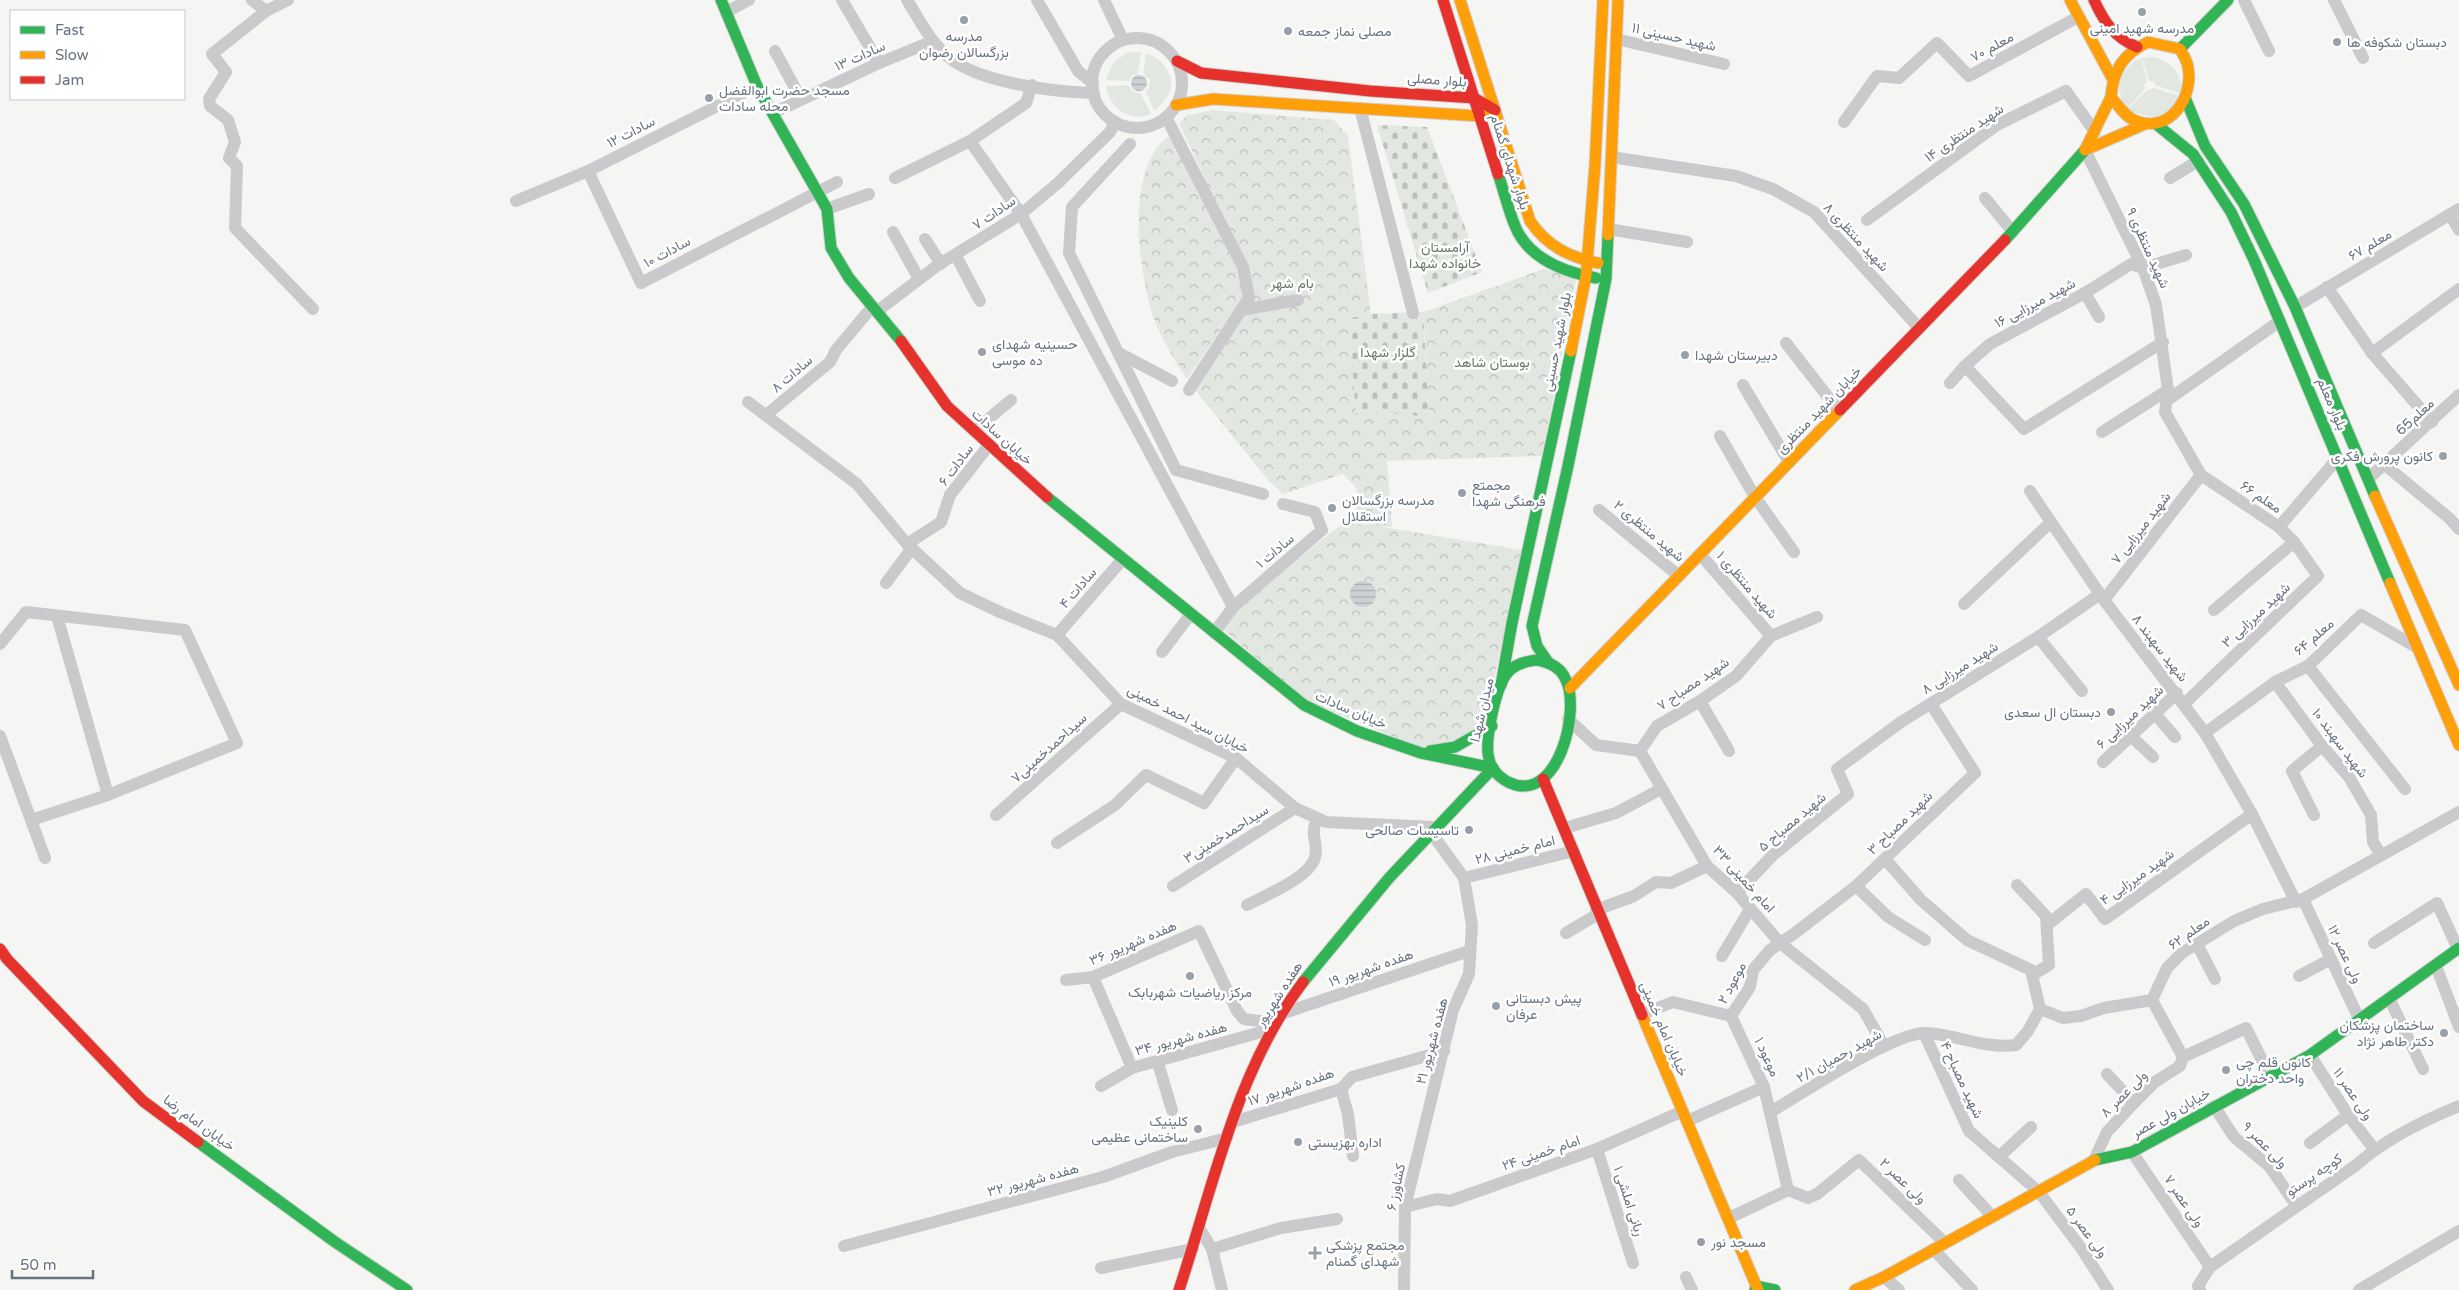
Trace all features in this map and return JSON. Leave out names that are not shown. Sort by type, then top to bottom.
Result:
[{"type":"main road","name":"خیابان سادات","points":[[721,0],[757,86],[827,209],[831,248],[849,278],[908,349],[947,406],[1052,502],[1304,706],[1357,731],[1421,753],[1493,768]]},
{"type":"main road","name":"بلوار شهدای گمنام","points":[[1443,0],[1515,228],[1524,242],[1537,256],[1552,265],[1586,276],[1606,279]]},
{"type":"main road","name":"بلوار شهدای گمنام","points":[[1460,0],[1530,221],[1547,244],[1587,261],[1606,265]]},
{"type":"main road","name":"بلوار شهید حسینی","points":[[1501,685],[1512,623],[1548,462],[1586,276],[1595,165],[1603,0]]},
{"type":"main road","points":[[1493,768],[1500,777],[1516,784],[1533,784],[1543,779],[1552,772],[1557,761],[1568,719],[1570,688],[1566,677],[1558,668],[1548,662],[1537,646],[1532,626],[1568,466],[1606,279],[1618,0]]},
{"type":"main road","points":[[2070,0],[2112,78]]},
{"type":"main road","points":[[2094,0],[2102,17],[2118,40],[2137,47]]},
{"type":"main road","points":[[2180,49],[2228,0]]},
{"type":"main road","points":[[2148,42],[2180,49],[2188,66],[2186,100],[2175,114],[2166,121],[2150,124],[2085,150],[2111,97],[2112,78],[2122,60],[2137,47],[2148,42]]},
{"type":"main road","name":"بلوار مصلی","points":[[1177,61],[1201,73],[1370,90],[1474,98],[1495,110]]},
{"type":"main road","points":[[2111,97],[2126,114],[2150,124]]},
{"type":"main road","points":[[1176,105],[1213,99],[1480,116],[1495,110]]},
{"type":"main road","name":"بلوار معلم","points":[[2186,100],[2205,146],[2244,204],[2295,307],[2368,480],[2459,685]]},
{"type":"main road","name":"بلوار معلم","points":[[2150,124],[2193,154],[2231,212],[2280,321],[2459,744]]},
{"type":"main road","name":"خیابان شهید منتظری","points":[[1570,688],[2013,232],[2085,150]]},
{"type":"main road","points":[[1512,623],[1521,628],[1532,626]]},
{"type":"main road","name":"میدان شهدا","points":[[1493,768],[1488,758],[1487,746],[1501,685],[1506,674],[1514,666],[1525,661],[1537,660],[1548,662]]},
{"type":"main road","points":[[1421,753],[1455,747],[1492,726]]},
{"type":"main road","name":"هفده شهریور","points":[[1180,1290],[1227,1138],[1246,1085],[1277,1022],[1308,975],[1363,905],[1432,829],[1493,768]]},
{"type":"main road","name":"خیابان امام خمینی","points":[[1543,779],[1565,828],[1597,912],[1729,1218],[1754,1289]]},
{"type":"main road","name":"خیابان ولی عصر","points":[[1855,1290],[1884,1277],[1938,1245],[2039,1192],[2094,1160],[2132,1152],[2310,1055],[2390,1000],[2459,948]]},
{"type":"main road","name":"خیابان امام رضا","points":[[0,949],[7,959],[143,1101],[335,1242],[407,1290]]},
{"type":"main road","points":[[1754,1289],[1775,1290]]},
{"type":"street","points":[[252,0],[266,11]]},
{"type":"street","points":[[288,0],[266,11],[212,54],[226,72],[209,99],[210,106],[228,120],[235,142],[229,158],[236,166],[235,228],[313,309]]},
{"type":"street","points":[[726,12],[749,0]]},
{"type":"street","points":[[842,0],[879,63]]},
{"type":"street","points":[[907,0],[933,41],[959,65],[996,78],[1032,85],[1093,88]]},
{"type":"street","points":[[1037,0],[1078,71],[1093,88],[1102,110],[1115,122],[1133,127],[1143,127],[1166,117],[1176,105],[1182,91],[1182,76],[1177,61],[1167,49],[1153,41],[1138,38],[1122,40],[1104,53],[1094,72],[1093,88]]},
{"type":"street","points":[[1104,0],[1122,40]]},
{"type":"street","points":[[2244,0],[2269,51]]},
{"type":"street","points":[[2334,0],[2363,58]]},
{"type":"street","name":"معلم ۷۰","points":[[1844,122],[1876,76],[1899,78],[1937,43],[1969,76],[2078,17]]},
{"type":"street","name":"شهید حسینی ۱۱","points":[[1616,39],[1724,64]]},
{"type":"street","name":"سادات ۱۳","points":[[773,113],[801,98],[933,41]]},
{"type":"street","points":[[775,51],[801,98]]},
{"type":"street","points":[[895,178],[970,140],[1026,103],[1032,85]]},
{"type":"street","name":"سادات ۱۲","points":[[516,201],[588,171],[757,86]]},
{"type":"street","name":"شهید منتظری ۱۴","points":[[1867,220],[1997,125],[2066,91],[2095,132]]},
{"type":"street","points":[[1360,108],[1413,314]]},
{"type":"street","points":[[1166,117],[1243,267],[1249,298],[1189,390]]},
{"type":"street","name":"سادات ۷","points":[[874,310],[941,264],[1021,214],[1058,183],[1110,132],[1115,122]]},
{"type":"street","points":[[970,140],[1021,214],[1232,607]]},
{"type":"street","points":[[1130,144],[1072,207],[1069,253],[1176,470],[1263,494]]},
{"type":"street","name":"شهید منتظری ۹","points":[[2085,150],[2142,268],[2156,306],[2162,342],[2167,396],[2165,412],[2201,475]]},
{"type":"street","name":"شهید منتظری ۸","points":[[1611,157],[1736,176],[1773,189],[1814,212],[1920,328]]},
{"type":"street","points":[[2170,178],[2198,161]]},
{"type":"street","name":"سادات ۱۰","points":[[588,171],[641,283],[817,190]]},
{"type":"street","points":[[817,190],[837,182]]},
{"type":"street","points":[[827,209],[869,194]]},
{"type":"street","points":[[1985,198],[2013,232]]},
{"type":"street","points":[[2455,212],[2459,230]]},
{"type":"street","name":"معلم ۶۷","points":[[2295,307],[2455,212]]},
{"type":"street","points":[[1608,229],[1687,242]]},
{"type":"street","points":[[893,232],[919,279]]},
{"type":"street","points":[[925,239],[941,264]]},
{"type":"street","points":[[2142,268],[2186,255]]},
{"type":"street","points":[[956,256],[980,301]]},
{"type":"street","name":"شهید میرزایی ۱۶","points":[[1950,383],[1965,366],[1990,344],[2085,294],[2131,264],[2142,268]]},
{"type":"street","points":[[2327,288],[2372,353],[2432,422]]},
{"type":"street","points":[[2372,353],[2459,289]]},
{"type":"street","points":[[2085,294],[2099,318]]},
{"type":"street","points":[[1242,310],[1298,300]]},
{"type":"street","name":"سادات ۸","points":[[766,415],[830,362],[836,350],[874,310]]},
{"type":"street","points":[[2102,432],[2167,396],[2280,321]]},
{"type":"street","points":[[1965,366],[2024,429],[2162,342]]},
{"type":"street","points":[[1786,343],[1839,411]]},
{"type":"street","points":[[1119,354],[1172,381]]},
{"type":"street","points":[[1743,385],[1790,462]]},
{"type":"street","name":"معلم65","points":[[2368,480],[2459,395]]},
{"type":"street","points":[[974,432],[1011,400]]},
{"type":"street","points":[[748,402],[857,484],[910,546],[960,592],[1002,613],[1057,635]]},
{"type":"street","points":[[1720,436],[1755,497],[1794,552]]},
{"type":"street","name":"سادات ۶","points":[[886,583],[910,546],[941,522],[950,495],[989,445]]},
{"type":"street","name":"معلم ۶۶","points":[[2201,475],[2279,527],[2338,458]]},
{"type":"street","points":[[2385,464],[2449,518],[2459,529]]},
{"type":"street","name":"شهید میرزایی ۷","points":[[2102,597],[2201,475]]},
{"type":"street","name":"شهید سهبند ۸","points":[[2030,491],[2102,597],[2205,733],[2300,901]]},
{"type":"street","name":"سادات ۱","points":[[1214,633],[1232,607],[1322,530],[1315,512],[1283,504]]},
{"type":"street","name":"شهید منتظری ۲","points":[[1599,510],[1679,576]]},
{"type":"street","points":[[1964,604],[2051,522]]},
{"type":"street","points":[[2214,610],[2294,542],[2279,527]]},
{"type":"street","name":"شهید میرزایی ۳","points":[[2180,699],[2318,576],[2294,542]]},
{"type":"street","name":"شهید منتظری ۱","points":[[1700,554],[1771,636]]},
{"type":"street","name":"سادات ۴","points":[[1057,635],[1122,560]]},
{"type":"street","name":"شهید میرزایی ۸","points":[[1837,769],[1901,722],[2102,597]]},
{"type":"street","points":[[0,644],[26,612],[185,630],[237,743],[108,795],[31,820]]},
{"type":"street","points":[[1162,652],[1190,615]]},
{"type":"street","name":"معلم ۶۴","points":[[2205,733],[2275,682],[2308,666],[2361,615],[2419,649]]},
{"type":"street","points":[[57,616],[108,795]]},
{"type":"street","name":"شهید مصباح ۷","points":[[1640,751],[1657,726],[1700,701],[1736,676],[1771,636],[1817,617]]},
{"type":"street","name":"خیابان سید احمد خمینی","points":[[1057,635],[1121,704],[1236,758],[1295,808],[1326,822],[1432,829]]},
{"type":"street","points":[[2038,637],[2082,691]]},
{"type":"street","points":[[2308,666],[2405,789]]},
{"type":"street","name":"شهید سهبند ۱۰","points":[[2275,682],[2322,746],[2348,777],[2371,815],[2372,842],[2382,855]]},
{"type":"street","name":"شهید میرزایی ۶","points":[[2104,762],[2155,714],[2180,699]]},
{"type":"street","points":[[1700,701],[1729,751]]},
{"type":"street","name":"سیداحمدخمینی۷","points":[[996,815],[1121,704]]},
{"type":"street","name":"شهید مصباح ۳","points":[[1780,942],[1856,886],[1926,817],[1975,773],[1931,704]]},
{"type":"street","points":[[2155,714],[2175,737]]},
{"type":"street","points":[[1568,719],[1596,745],[1640,751]]},
{"type":"street","points":[[0,736],[46,858]]},
{"type":"street","points":[[2131,736],[2153,757]]},
{"type":"street","points":[[2314,815],[2292,770],[2322,746]]},
{"type":"street","name":"امام خمینی ۳۳","points":[[1640,751],[1707,866],[1737,894],[1780,942],[1863,1009],[1884,1046]]},
{"type":"street","points":[[1058,843],[1115,806],[1146,775],[1204,803],[1236,758]]},
{"type":"street","name":"شهید مصباح ۵","points":[[1737,894],[1773,855],[1848,794],[1837,769]]},
{"type":"street","points":[[1565,828],[1616,813],[1661,789]]},
{"type":"street","name":"سیداحمدخمینی۳","points":[[1173,886],[1295,808]]},
{"type":"street","name":"معلم ۶۲","points":[[2152,1000],[2168,968],[2182,953],[2234,920],[2263,909],[2300,901],[2459,812]]},
{"type":"street","name":"شهید میرزایی ۴","points":[[2047,925],[2086,894],[2105,918],[2252,814]]},
{"type":"street","points":[[1246,905],[1288,883],[1314,863],[1316,846],[1312,838],[1312,829],[1317,819]]},
{"type":"street","name":"هفده شهریور ۲۱","points":[[1420,1151],[1453,1010],[1469,974],[1472,925],[1464,878],[1432,829]]},
{"type":"street","name":"امام خمینی ۲۸","points":[[1464,878],[1574,851]]},
{"type":"street","points":[[1885,859],[1921,900],[1967,940],[2031,970],[2040,1009],[2028,1031],[2016,1045],[1998,1047],[1924,1033]]},
{"type":"street","points":[[1566,933],[1597,912],[1634,896],[1656,882],[1672,883],[1707,866]]},
{"type":"street","points":[[2017,885],[2046,916],[2049,965],[2032,975]]},
{"type":"street","points":[[1856,886],[1888,917],[1925,940]]},
{"type":"street","name":"ولی عصر ۱۲","points":[[2300,901],[2331,959],[2360,1021]]},
{"type":"street","points":[[2374,943],[2437,903],[2459,948]]},
{"type":"street","points":[[1722,956],[1750,909]]},
{"type":"street","name":"هفده شهریور ۳۶","points":[[1066,980],[1093,977],[1199,931],[1237,1011],[1244,1019],[1277,1022]]},
{"type":"street","name":"موعود ۲","points":[[1731,1016],[1750,987],[1753,970],[1770,950],[1780,942]]},
{"type":"street","points":[[2197,944],[2215,979]]},
{"type":"street","name":"هفده شهریور ۱۹","points":[[1277,1022],[1470,951]]},
{"type":"street","points":[[2300,976],[2331,959]]},
{"type":"street","points":[[2436,966],[2459,1027]]},
{"type":"street","points":[[1093,977],[1132,1068]]},
{"type":"street","points":[[2040,1009],[2064,1018],[2080,1016],[2104,1008],[2152,1000],[2183,1057],[2246,1028],[2270,1076]]},
{"type":"street","points":[[2390,1000],[2423,1068]]},
{"type":"street","points":[[1642,1014],[1673,1002],[1731,1016]]},
{"type":"street","name":"موعود ۱","points":[[1731,1016],[1764,1087],[1772,1111],[1788,1190]]},
{"type":"street","name":"هفده شهریور ۳۴","points":[[1101,1086],[1132,1068],[1158,1062],[1277,1022]]},
{"type":"street","name":"شهید رحمیان ۲/۱","points":[[1772,1111],[1884,1046],[1924,1033]]},
{"type":"street","name":"شهید مصباح ۴","points":[[1924,1033],[1969,1130],[2039,1192]]},
{"type":"street","name":"هفده شهریور ۱۷","points":[[1233,1122],[1341,1089],[1352,1077],[1444,1051]]},
{"type":"street","name":"ولی عصر ۱۱","points":[[2310,1055],[2348,1115],[2374,1148]]},
{"type":"street","name":"ولی عصر ۸","points":[[2094,1160],[2108,1132],[2156,1082],[2180,1066],[2183,1057]]},
{"type":"street","points":[[1158,1062],[1172,1110]]},
{"type":"street","points":[[2107,1074],[2134,1103]]},
{"type":"street","name":"امام خمینی ۲۴","points":[[1405,1207],[1437,1199],[1450,1201],[1597,1150],[1764,1087]]},
{"type":"street","points":[[1341,1089],[1348,1114],[1353,1156]]},
{"type":"street","name":"ولی عصر ۹","points":[[2214,1106],[2234,1137],[2270,1167],[2296,1205]]},
{"type":"street","name":"کوچه پرستو","points":[[2199,1288],[2210,1267],[2354,1166],[2374,1148],[2434,1116],[2459,1106]]},
{"type":"street","points":[[2310,1143],[2348,1115]]},
{"type":"street","points":[[1998,1157],[2031,1127]]},
{"type":"street","name":"هفده شهریور ۳۲","points":[[844,1246],[1103,1177],[1172,1152],[1227,1138]]},
{"type":"street","name":"ربانی املشی ۱","points":[[1597,1150],[1633,1263]]},
{"type":"street","name":"کشاورز ۶","points":[[1404,1290],[1405,1207],[1420,1151]]},
{"type":"street","name":"ولی عصر ۷","points":[[2132,1152],[2210,1267]]},
{"type":"street","name":"ولی عصر ۲","points":[[1788,1190],[1808,1198],[1817,1194],[1859,1160],[1938,1245]]},
{"type":"street","points":[[1959,1180],[1992,1216]]},
{"type":"street","points":[[1729,1218],[1788,1190]]},
{"type":"street","name":"ولی عصر ۵","points":[[2039,1192],[2081,1248],[2108,1290]]},
{"type":"street","points":[[1212,1249],[1281,1228],[1337,1219]]},
{"type":"street","points":[[1200,1229],[1212,1249],[1222,1290]]},
{"type":"street","points":[[2359,1290],[2459,1231]]},
{"type":"street","points":[[1938,1245],[1972,1290]]},
{"type":"street","points":[[1101,1268],[1194,1249]]},
{"type":"street","points":[[1686,1277],[1692,1290]]},
{"type":"street","points":[[1884,1277],[1899,1290]]},
{"type":"green space","points":[[1128,52],[1141,52],[1138,74],[1132,75],[1129,81],[1106,80],[1113,63]]},
{"type":"green space","points":[[1146,54],[1161,62],[1168,72],[1171,83],[1168,95],[1154,111],[1146,92],[1149,88],[1150,80],[1143,74]]},
{"type":"green space","points":[[2155,57],[2168,63],[2176,71],[2184,95],[2149,81],[2142,58]]},
{"type":"green space","points":[[2141,58],[2147,81],[2144,85],[2145,89],[2125,111],[2119,88],[2121,77],[2131,64]]},
{"type":"green space","points":[[1128,85],[1133,91],[1141,94],[1151,114],[1135,117],[1128,115],[1121,112],[1111,101],[1106,86]]},
{"type":"green space","points":[[2154,88],[2183,97],[2165,120],[2126,111],[2147,90]]},
{"type":"green space","points":[[1212,110],[1334,120],[1348,136],[1371,314],[1350,317],[1368,411],[1429,417],[1423,312],[1544,269],[1576,279],[1542,456],[1387,461],[1392,527],[1377,526],[1522,550],[1486,716],[1468,736],[1421,748],[1305,700],[1224,630],[1236,610],[1325,537],[1343,524],[1360,524],[1353,523],[1357,505],[1357,489],[1343,474],[1283,494],[1269,481],[1195,390],[1252,299],[1232,237],[1179,123],[1188,115]]},
{"type":"green space","name":"آرامستان خانواده شهدا","points":[[1377,125],[1427,127],[1482,272],[1428,293]]},
{"type":"green space","points":[[1171,135],[1239,270],[1243,297],[1187,379],[1164,342],[1154,319],[1143,275],[1140,248],[1141,194],[1146,169],[1156,149]]},
{"type":"green space","name":"گلزار شهدا","points":[[1423,312],[1429,417],[1368,411],[1356,415],[1349,318],[1371,314]]},
{"type":"shaded area","points":[[1139,75],[1147,83],[1139,91],[1131,83]]},
{"type":"shaded area","points":[[1363,581],[1372,585],[1376,594],[1372,603],[1363,607],[1354,603],[1350,594],[1354,585]]},
{"type":"traffic: fast","points":[[721,0],[757,86],[827,209],[831,248],[849,278],[901,341]]},
{"type":"traffic: fast","points":[[2180,49],[2228,0]]},
{"type":"traffic: fast","points":[[2186,100],[2205,146],[2244,204],[2295,307],[2375,496]]},
{"type":"traffic: fast","points":[[2156,124],[2193,154],[2231,212],[2254,260],[2390,583]]},
{"type":"traffic: fast","points":[[2005,240],[2085,150]]},
{"type":"traffic: fast","points":[[1498,174],[1515,226],[1529,247],[1548,262],[1572,272],[1596,278]]},
{"type":"traffic: fast","points":[[1548,662],[1537,646],[1532,626],[1568,466],[1606,279],[1608,235]]},
{"type":"traffic: fast","points":[[1501,685],[1512,623],[1571,351]]},
{"type":"traffic: fast","points":[[1047,497],[1304,705],[1357,731],[1421,753],[1493,768]]},
{"type":"traffic: fast","points":[[1537,660],[1553,666],[1563,674],[1569,692],[1570,710],[1568,731],[1562,751],[1552,768],[1540,781],[1526,786],[1508,782],[1496,772],[1489,759],[1488,739],[1492,713],[1504,678],[1515,666],[1537,660]]},
{"type":"traffic: fast","points":[[1430,751],[1455,747],[1492,726]]},
{"type":"traffic: fast","points":[[1303,982],[1389,878],[1493,768]]},
{"type":"traffic: fast","points":[[2095,1160],[2132,1152],[2310,1055],[2459,948]]},
{"type":"traffic: fast","points":[[198,1142],[335,1242],[407,1290]]},
{"type":"traffic: fast","points":[[1755,1290],[1756,1286],[1775,1290]]},
{"type":"traffic: slow","points":[[1460,0],[1530,221],[1551,244],[1568,254],[1598,263]]},
{"type":"traffic: slow","points":[[1571,351],[1586,276],[1595,165],[1603,0]]},
{"type":"traffic: slow","points":[[1608,235],[1618,0]]},
{"type":"traffic: slow","points":[[2070,0],[2112,78]]},
{"type":"traffic: slow","points":[[2148,42],[2180,49],[2186,60],[2189,78],[2183,101],[2177,110],[2169,118],[2148,124],[2128,117],[2111,97],[2114,79],[2121,64],[2132,52],[2148,42]]},
{"type":"traffic: slow","points":[[2111,97],[2085,150],[2145,124]]},
{"type":"traffic: slow","points":[[1176,105],[1213,99],[1479,116],[1491,112]]},
{"type":"traffic: slow","points":[[1570,688],[1840,410]]},
{"type":"traffic: slow","points":[[2375,496],[2459,685]]},
{"type":"traffic: slow","points":[[2390,583],[2459,745]]},
{"type":"traffic: slow","points":[[1642,1015],[1758,1290]]},
{"type":"traffic: slow","points":[[1855,1290],[1884,1277],[2095,1160]]},
{"type":"traffic: jam","points":[[1443,0],[1498,174]]},
{"type":"traffic: jam","points":[[2094,0],[2116,34],[2137,47]]},
{"type":"traffic: jam","points":[[1177,61],[1201,73],[1370,91],[1474,98],[1495,110]]},
{"type":"traffic: jam","points":[[1840,410],[2005,240]]},
{"type":"traffic: jam","points":[[901,341],[947,406],[1047,497]]},
{"type":"traffic: jam","points":[[1543,779],[1642,1015]]},
{"type":"traffic: jam","points":[[0,949],[7,959],[143,1101],[198,1142]]},
{"type":"traffic: jam","points":[[1179,1290],[1243,1091],[1260,1053],[1280,1017],[1303,982]]},
{"type":"place","name":"مدرسه شهید امینی","points":[[2142,12]]},
{"type":"place","name":"مدرسه بزرگسالان رضوان","points":[[964,20]]},
{"type":"place","name":"مصلی نماز جمعه","points":[[1288,31]]},
{"type":"place","name":"دبستان شکوفه ها","points":[[2337,42]]},
{"type":"place","name":"مسجد حضرت ابوالفضل محله سادات","points":[[709,98]]},
{"type":"place","name":"حسینیه شهدای ده موسی","points":[[982,352]]},
{"type":"place","name":"دبیرستان شهدا","points":[[1685,355]]},
{"type":"place","name":"کانون پرورش فکری","points":[[2443,456]]},
{"type":"place","name":"مجمتع فرهنگی شهدا","points":[[1462,493]]},
{"type":"place","name":"مدرسه بزرگسالان استقلال","points":[[1332,508]]},
{"type":"place","name":"دبستان ال سعدی","points":[[2111,712]]},
{"type":"place","name":"تاسیسات صالحی","points":[[1469,830]]},
{"type":"place","name":"مرکز ریاضیات شهربابک","points":[[1190,976]]},
{"type":"place","name":"پیش دبستانی عرفان","points":[[1496,1006]]},
{"type":"place","name":"ساختمان پزشکان دکتر طاهر نژاد","points":[[2444,1033]]},
{"type":"place","name":"کانون قلم چی واحد دختران","points":[[2226,1070]]},
{"type":"place","name":"کلینیک ساختمانی عظیمی","points":[[1198,1129]]},
{"type":"place","name":"اداره بهزیستی","points":[[1298,1142]]},
{"type":"place","name":"مسجد نور","points":[[1701,1242]]},
{"type":"place","name":"مجتمع پزشکی شهدای گمنام","points":[[1315,1253]]},
{"type":"park label","name":"بام شهر","points":[[1292,283]]},
{"type":"park label","name":"بوستان شاهد","points":[[1492,362]]}]
